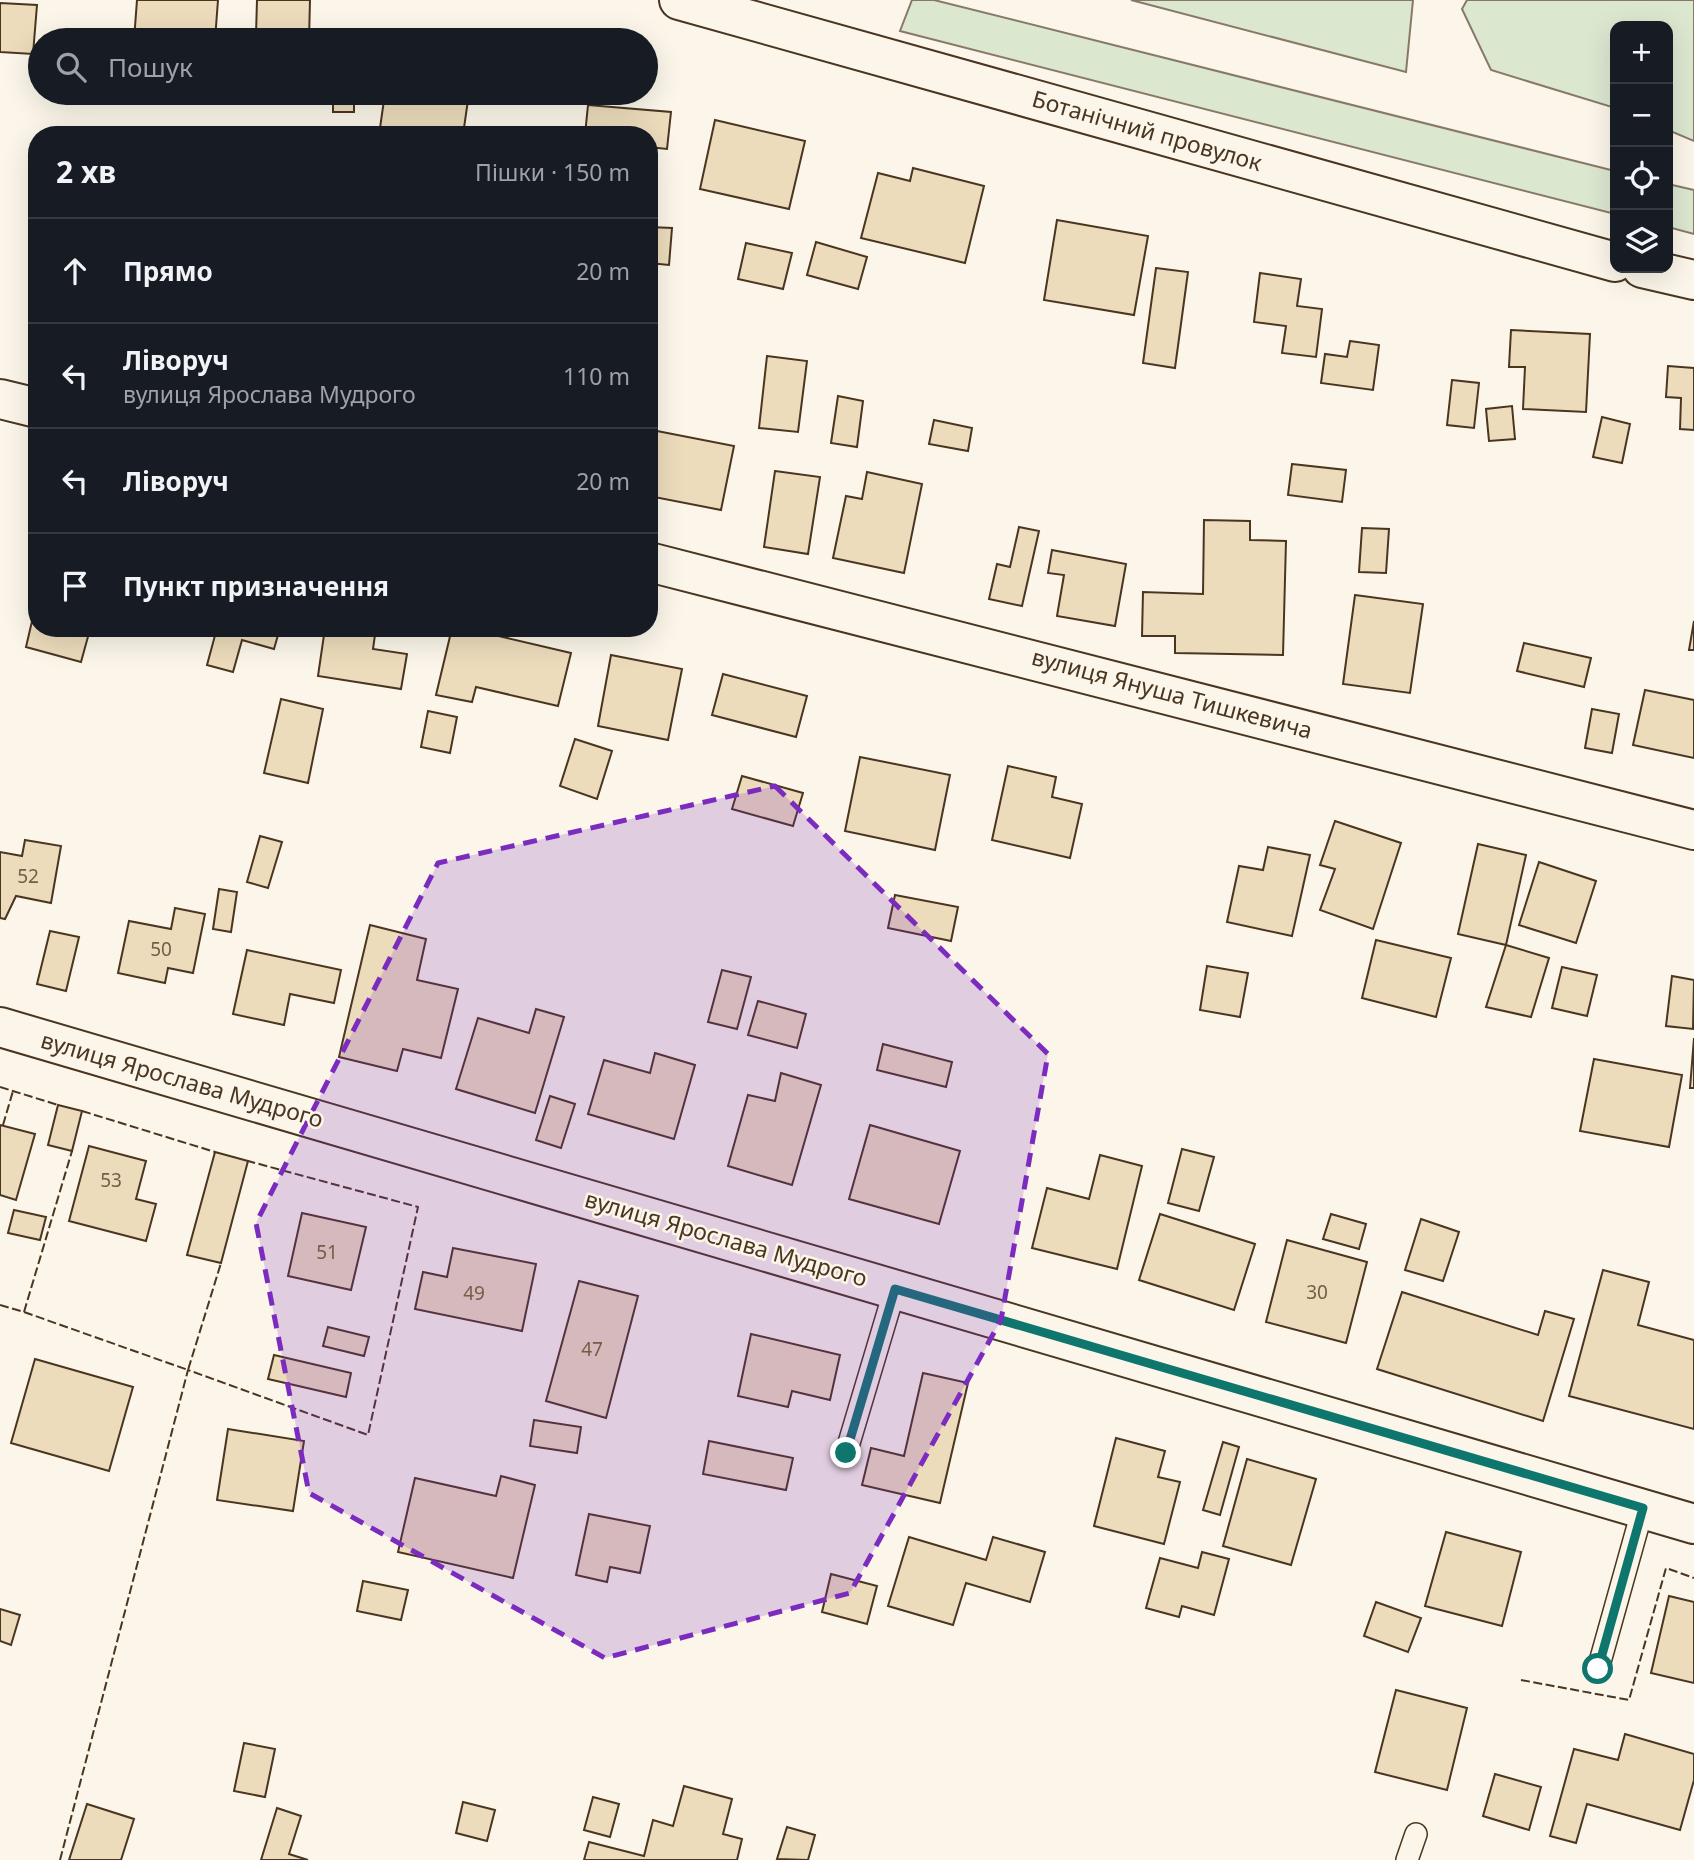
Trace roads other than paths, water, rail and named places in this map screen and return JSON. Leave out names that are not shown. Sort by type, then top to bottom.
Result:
[{"type":"street","name":"Ботанічний провулок","points":[[679,0],[1610,261]]},
{"type":"street","points":[[1664,273],[1694,280]]},
{"type":"street","points":[[0,399],[28,406]]},
{"type":"street","name":"вулиця Януша Тишкевича","points":[[658,564],[1694,830]]},
{"type":"street","name":"вулиця Ярослава Мудрого","points":[[0,1027],[1694,1524]]},
{"type":"lane","points":[[846,1453],[895,1289]]},
{"type":"lane","points":[[1598,1669],[1643,1508]]},
{"type":"lane","points":[[1407,1860],[1416,1834]]}]
